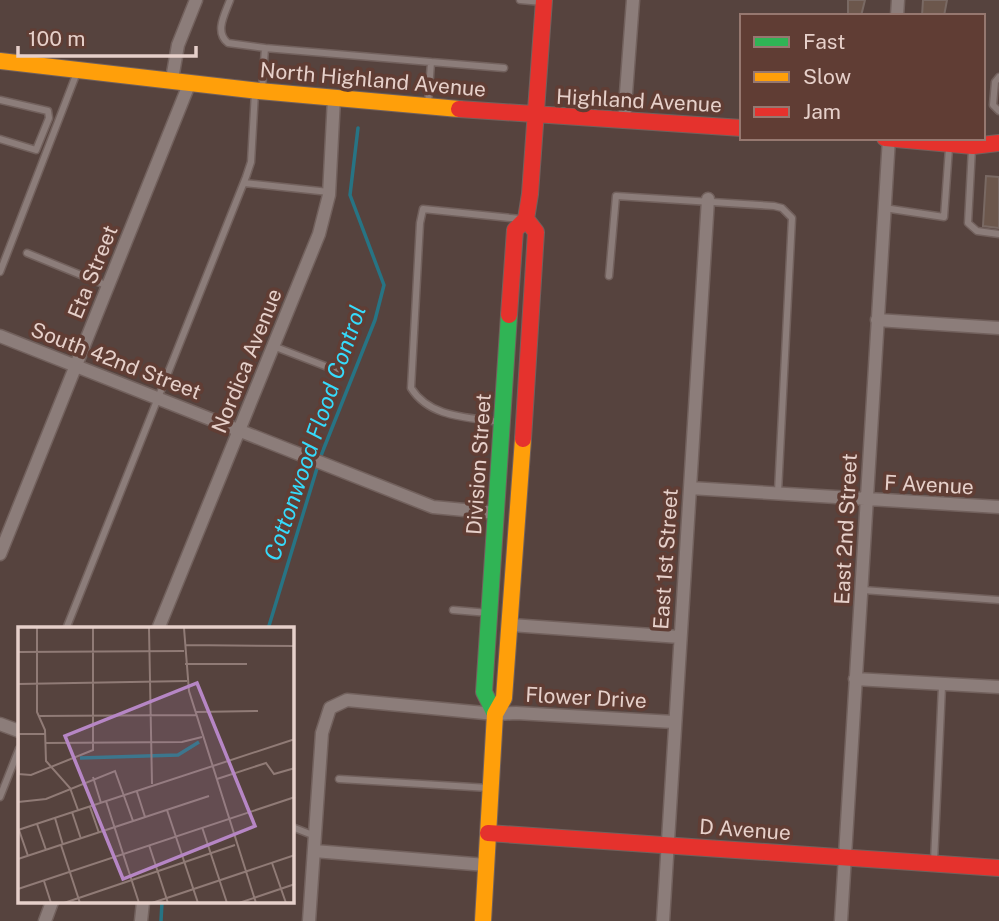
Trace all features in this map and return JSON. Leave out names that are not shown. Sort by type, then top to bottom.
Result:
[{"type":"main road","name":"Division Street","points":[[483,921],[495,714],[504,698],[511,625],[536,232],[526,219],[543,1]]},
{"type":"main road","name":"North Highland Avenue","points":[[0,61],[334,98],[534,116]]},
{"type":"main road","name":"Highland Avenue","points":[[534,116],[740,128]]},
{"type":"main road","points":[[909,140],[972,146],[999,143]]},
{"type":"main road","points":[[972,146],[999,155]]},
{"type":"main road","name":"Division Street","points":[[495,714],[485,692],[496,513],[514,230],[526,219]]},
{"type":"main road","name":"D Avenue","points":[[488,833],[999,869]]},
{"type":"street","points":[[172,79],[178,45],[196,0]]},
{"type":"street","points":[[624,120],[633,0]]},
{"type":"street","name":"Eta Street","points":[[0,554],[190,82]]},
{"type":"street","name":"Nordica Avenue","points":[[159,627],[319,234],[329,192],[334,98]]},
{"type":"street","name":"East 2nd Street","points":[[841,921],[863,590],[888,140]]},
{"type":"street","name":"East 1st Street","points":[[663,921],[708,200]]},
{"type":"street","points":[[877,320],[999,328]]},
{"type":"street","name":"South 42nd Street","points":[[0,336],[433,507],[496,513]]},
{"type":"street","name":"F Avenue","points":[[690,488],[867,501],[999,507]]},
{"type":"street","points":[[511,625],[680,637]]},
{"type":"street","points":[[855,679],[942,686],[999,687]]},
{"type":"street","name":"Flower Drive","points":[[315,836],[322,733],[330,708],[347,700],[495,714],[674,722]]},
{"type":"street","points":[[0,724],[18,731]]},
{"type":"street","points":[[309,921],[315,836]]},
{"type":"street","points":[[314,851],[486,865]]},
{"type":"street","points":[[45,921],[51,904]]},
{"type":"lane","points":[[230,0],[221,27],[223,40],[228,43],[504,68]]},
{"type":"lane","points":[[520,0],[543,1]]},
{"type":"lane","points":[[67,627],[244,183],[251,162],[265,48]]},
{"type":"lane","points":[[428,107],[431,62]]},
{"type":"lane","points":[[0,272],[78,71]]},
{"type":"lane","points":[[999,77],[995,82],[993,105],[999,111]]},
{"type":"lane","points":[[0,100],[40,107],[48,111],[49,118],[36,150],[0,139]]},
{"type":"lane","points":[[884,208],[944,217],[950,144]]},
{"type":"lane","points":[[972,146],[968,223],[978,231],[999,234]]},
{"type":"lane","points":[[244,183],[329,192]]},
{"type":"lane","points":[[609,276],[616,196],[774,206],[788,212],[792,218],[778,494]]},
{"type":"lane","points":[[503,423],[431,410],[419,401],[411,388],[420,223],[423,209],[526,219]]},
{"type":"lane","points":[[27,253],[108,286]]},
{"type":"lane","points":[[274,346],[338,371]]},
{"type":"lane","points":[[863,590],[999,600]]},
{"type":"lane","points":[[453,610],[491,613]]},
{"type":"lane","points":[[934,863],[942,686]]},
{"type":"lane","points":[[0,797],[18,751]]},
{"type":"lane","points":[[339,779],[491,789]]},
{"type":"lane","points":[[294,828],[315,836]]},
{"type":"building","points":[[848,0],[865,0],[862,14],[848,14]]},
{"type":"building","points":[[923,0],[947,0],[944,14],[922,14]]},
{"type":"building","points":[[986,176],[999,177],[999,228],[983,226]]},
{"type":"waterway","name":"Cottonwood Flood Control","points":[[320,458],[375,320],[384,285],[350,195],[358,128]]},
{"type":"waterway","name":"Cottonwood Flood Control","points":[[269,627],[318,465]]},
{"type":"waterway","points":[[161,921],[162,904]]},
{"type":"traffic: fast","points":[[495,714],[484,692],[509,315]]},
{"type":"traffic: slow","points":[[0,61],[259,91],[459,109]]},
{"type":"traffic: slow","points":[[483,921],[495,714],[504,698],[523,439]]},
{"type":"traffic: jam","points":[[509,315],[515,230],[526,219],[530,194],[544,0]]},
{"type":"traffic: jam","points":[[459,109],[740,128]]},
{"type":"traffic: jam","points":[[907,140],[973,146],[999,143]]},
{"type":"traffic: jam","points":[[523,439],[536,232],[526,219]]},
{"type":"traffic: jam","points":[[488,833],[999,868]]}]
